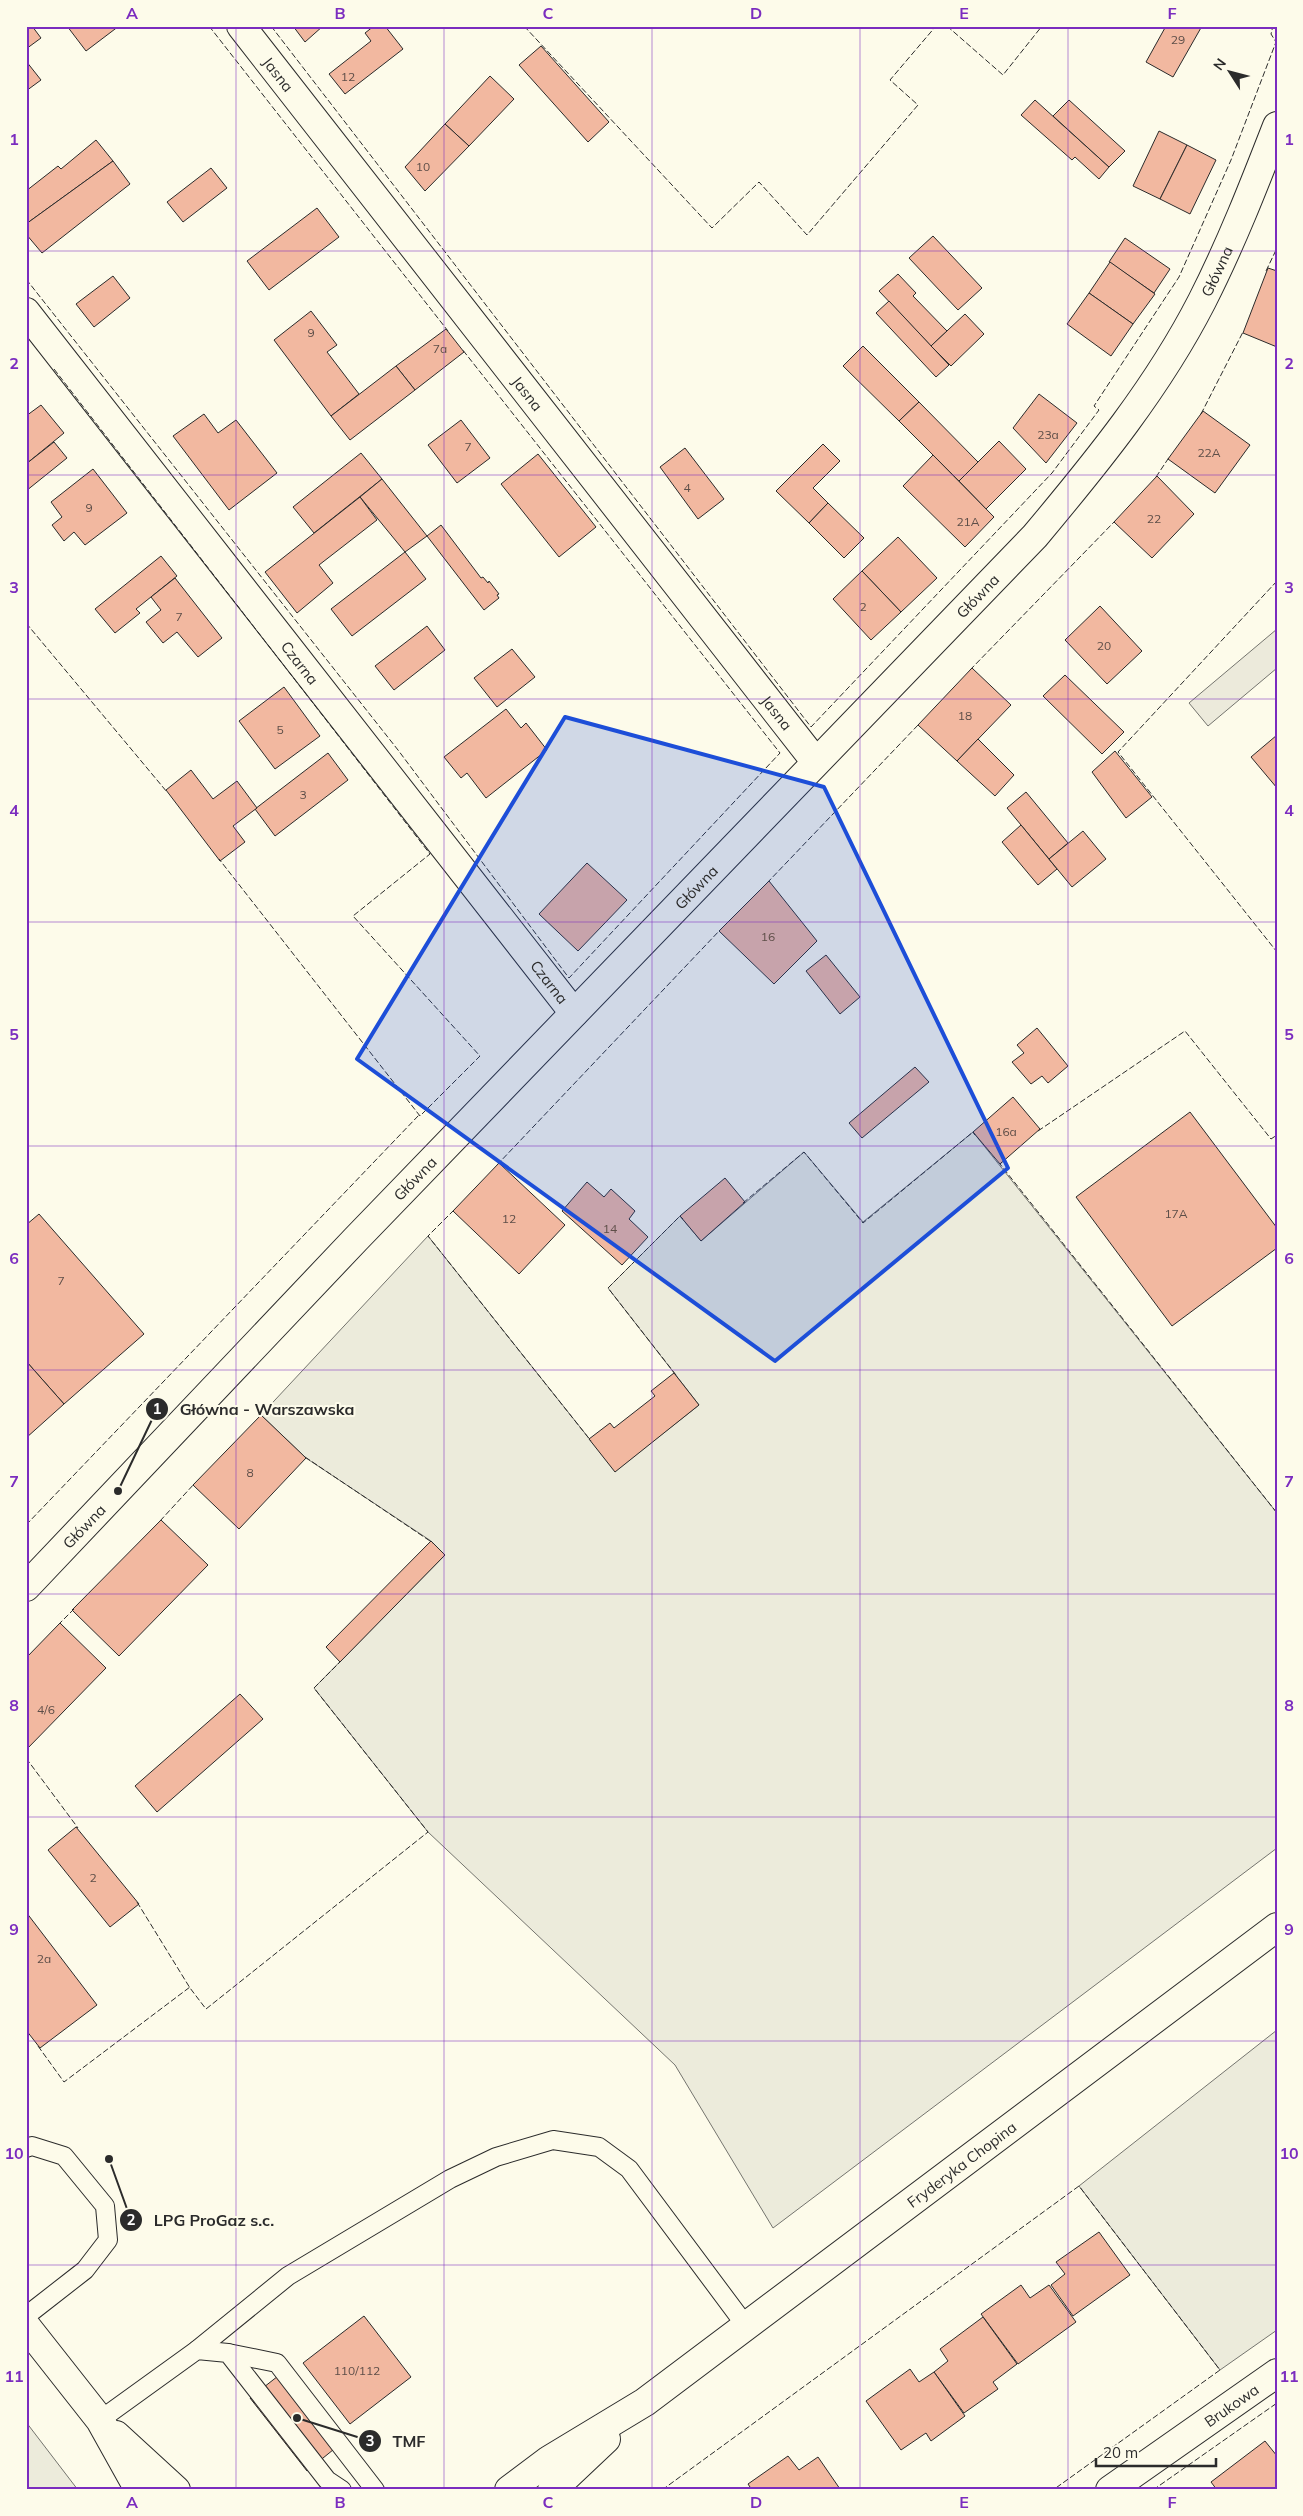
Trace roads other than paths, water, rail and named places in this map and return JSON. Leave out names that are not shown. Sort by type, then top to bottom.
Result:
[{"type":"street","name":"Jasna","points":[[241,26],[815,761]]},
{"type":"street","name":"Główna","points":[[26,1587],[815,761],[1035,536],[1095,465],[1152,385],[1201,302],[1238,225],[1277,126]]},
{"type":"street","name":"Czarna","points":[[26,312],[574,1013]]},
{"type":"street","name":"Fryderyka Chopina","points":[[509,2490],[549,2460],[645,2402],[1277,1927]]},
{"type":"street","points":[[26,2326],[100,2420],[139,2490]]},
{"type":"street","name":"Brukowa","points":[[1110,2490],[1277,2373]]},
{"type":"street","name":"Fryderyka Chopina","points":[[552,2490],[645,2402]]},
{"type":"street","points":[[100,2420],[176,2490]]},
{"type":"lane","points":[[100,2420],[197,2350],[288,2276],[450,2178],[496,2157],[553,2140],[599,2147],[629,2169],[746,2326]]},
{"type":"lane","points":[[26,2148],[32,2146],[64,2156],[104,2206],[108,2240],[85,2270],[26,2316]]},
{"type":"lane","points":[[197,2350],[277,2363],[375,2490]]},
{"type":"lane","points":[[228,2354],[328,2480],[342,2490]]},
{"type":"place","name":"Główna - Warszawska","points":[[118,1491]]},
{"type":"place","name":"LPG ProGaz s.c.","points":[[109,2159]]},
{"type":"place","name":"TMF","points":[[297,2418]]}]
